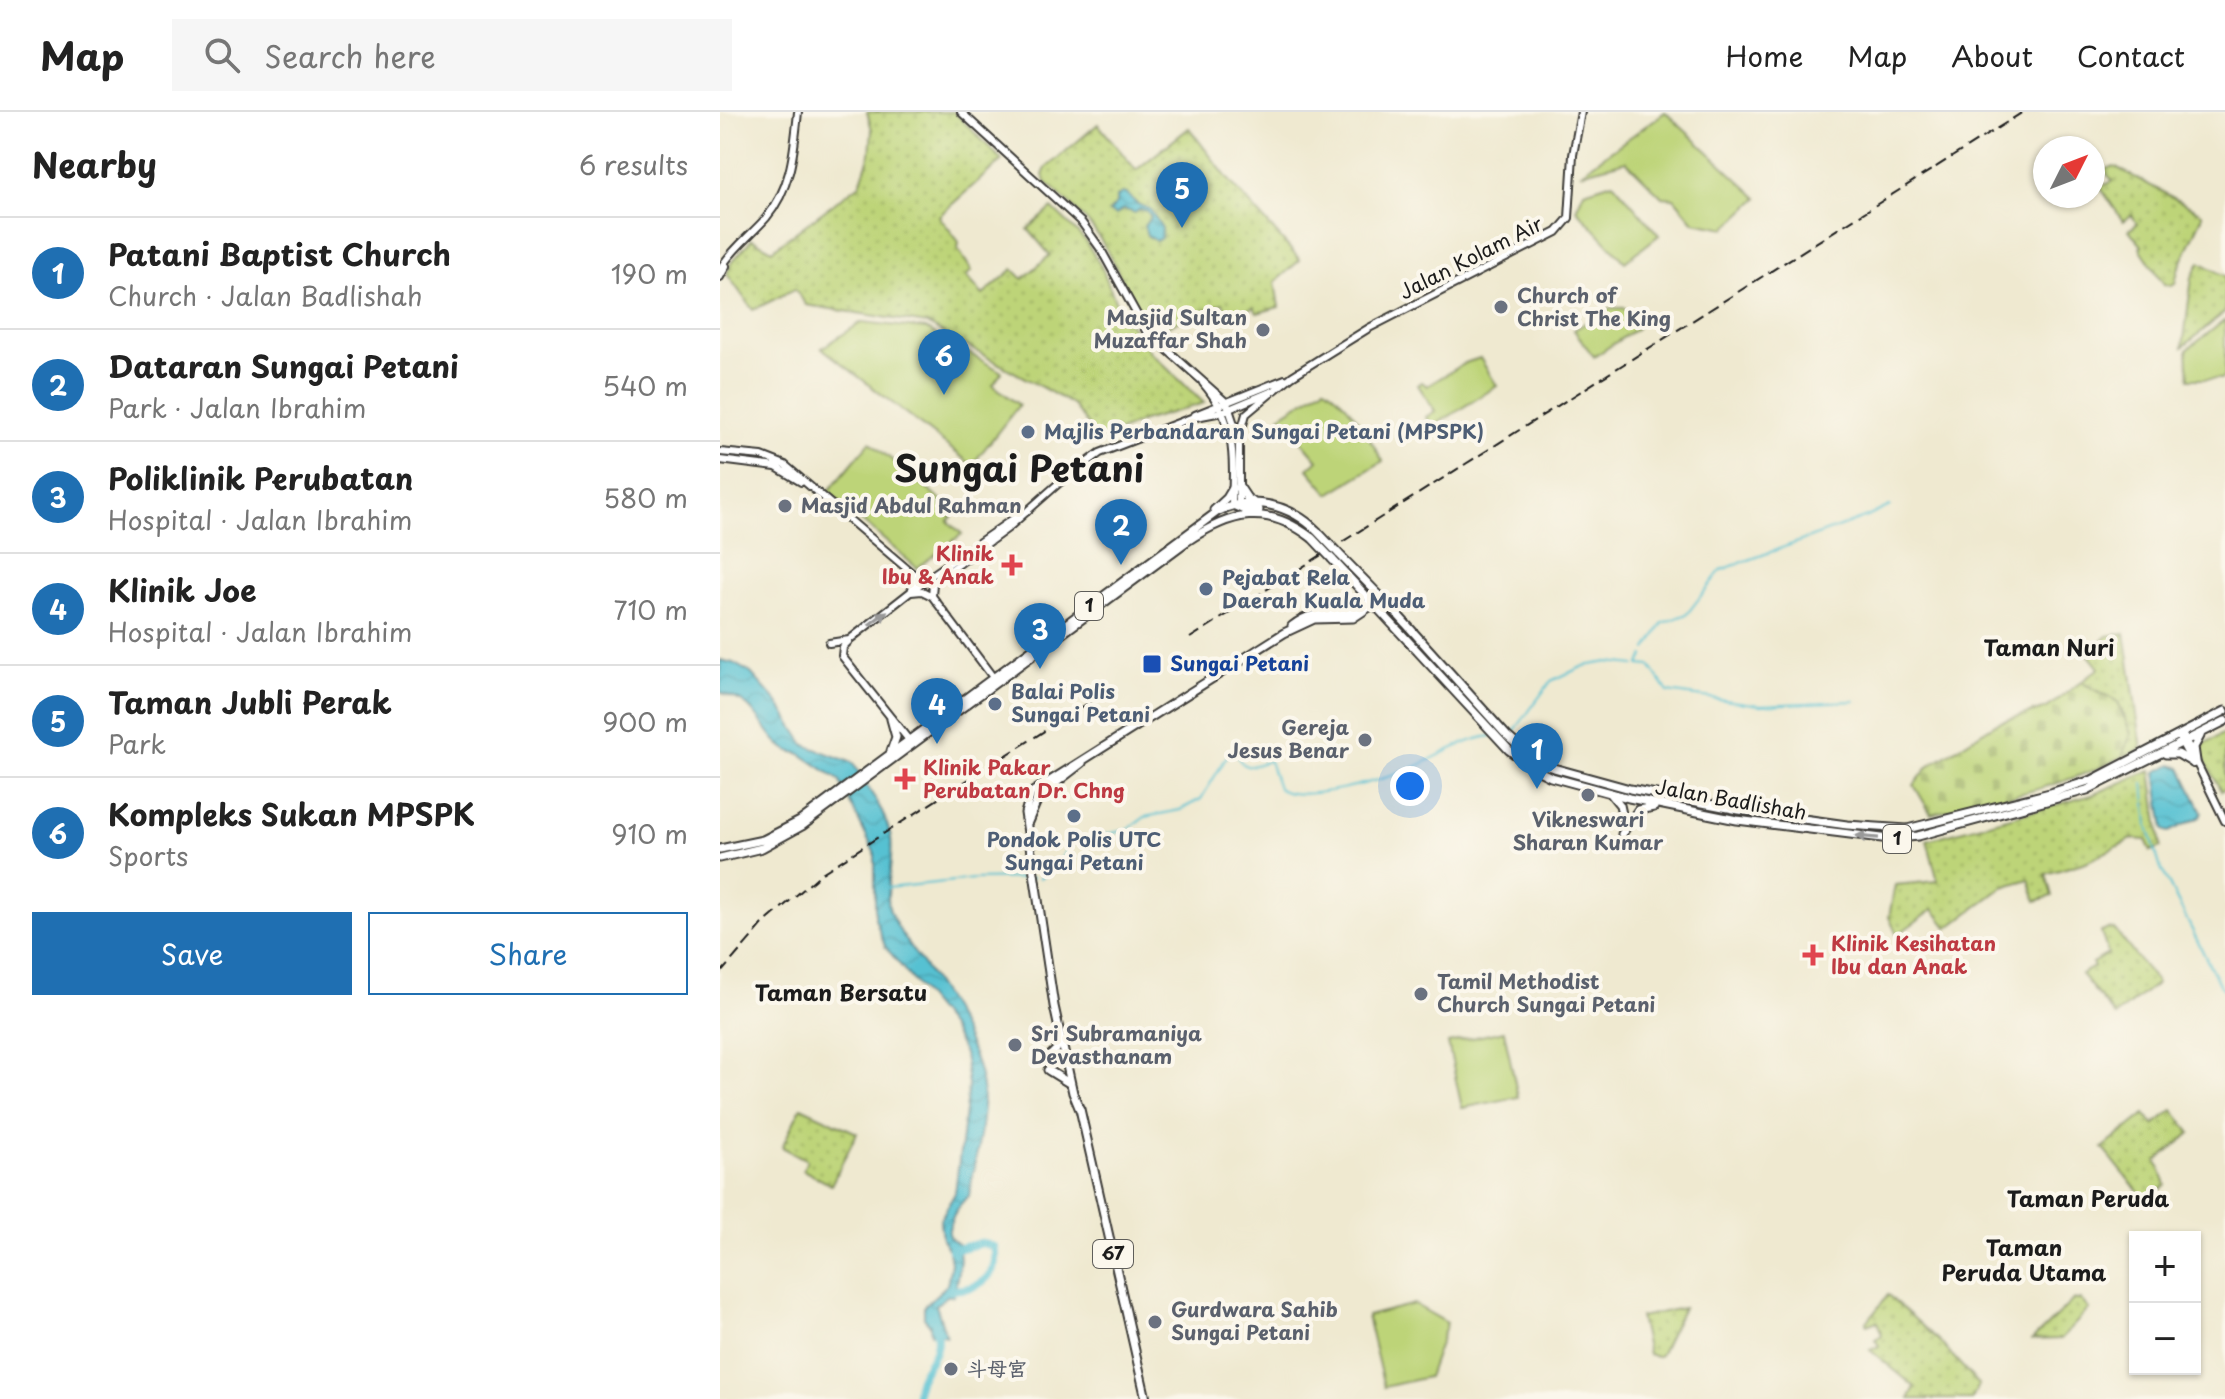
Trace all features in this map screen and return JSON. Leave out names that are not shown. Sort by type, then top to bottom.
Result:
[{"type":"main road","points":[[720,269],[766,218],[785,187],[793,160],[798,112]]},
{"type":"main road","points":[[961,112],[1078,218],[1100,248],[1140,323],[1225,407],[1236,487],[1247,498],[1260,504]]},
{"type":"main road","name":"Jalan Kolam Air","points":[[1225,407],[1292,376],[1382,321],[1502,262],[1562,227],[1569,213],[1573,155],[1581,112]]},
{"type":"main road","points":[[720,277],[731,255]]},
{"type":"main road","name":"Jalan Kolam Air","points":[[1225,407],[1275,390],[1292,376]]},
{"type":"main road","points":[[1198,378],[1211,386],[1225,407],[1239,439]]},
{"type":"main road","points":[[1201,412],[1210,401],[1209,390]]},
{"type":"main road","points":[[1236,505],[1239,439],[1246,414],[1275,390]]},
{"type":"main road","points":[[1191,418],[1201,412],[1225,407]]},
{"type":"main road","points":[[842,656],[843,647],[849,640],[1100,453],[1225,407]]},
{"type":"main road","points":[[720,452],[773,459],[790,469],[912,573],[932,579]]},
{"type":"main road","points":[[720,460],[776,467],[808,485]]},
{"type":"main road","points":[[757,464],[762,474]]},
{"type":"main road","points":[[1206,519],[1236,487]]},
{"type":"main road","name":"1","points":[[720,858],[776,841],[828,805],[941,725],[1206,519],[1236,505],[1260,504],[1288,510],[1315,534]]},
{"type":"main road","points":[[1202,531],[1236,505],[1274,513],[1286,521]]},
{"type":"main road","name":"1","points":[[871,772],[908,739],[1202,531],[1240,516],[1267,515],[1315,534]]},
{"type":"main road","name":"Jalan Badlishah","points":[[1315,534],[1413,632],[1495,729],[1498,739],[1520,759],[1551,777],[1676,808],[1737,820],[1900,839],[2051,797],[2225,721]]},
{"type":"main road","points":[[1337,556],[1371,593],[1373,602]]},
{"type":"main road","name":"Jalan Badlishah","points":[[1337,556],[1356,584],[1495,729],[1530,756],[1572,775],[1710,805],[1847,825],[1913,828],[2103,784],[2161,755],[2225,711]]},
{"type":"main road","points":[[911,592],[914,583],[912,573]]},
{"type":"main road","points":[[932,579],[932,596]]},
{"type":"main road","points":[[1356,584],[1361,598],[1359,613]]},
{"type":"main road","points":[[911,592],[922,591],[932,596],[995,680]]},
{"type":"main road","points":[[1359,613],[1373,602]]},
{"type":"main road","points":[[1373,602],[1383,606],[1413,632]]},
{"type":"main road","points":[[1359,613],[1386,615]]},
{"type":"main road","name":"67","points":[[1080,1110],[1060,1036],[1031,867],[1027,825],[1039,796],[1083,762],[1313,614],[1359,613]]},
{"type":"main road","points":[[849,640],[829,643],[908,739],[914,741],[941,725]]},
{"type":"main road","points":[[887,756],[896,741],[891,719]]},
{"type":"main road","points":[[2194,762],[2194,747],[2201,734]]},
{"type":"main road","points":[[2182,739],[2225,821]]},
{"type":"main road","points":[[2161,755],[2178,754],[2194,762]]},
{"type":"main road","points":[[1611,794],[1622,809],[1624,823]]},
{"type":"main road","name":"1","points":[[720,849],[748,845],[773,836],[828,805]]},
{"type":"main road","points":[[1622,834],[1638,810],[1676,808]]},
{"type":"main road","name":"67","points":[[1052,991],[1146,1399]]},
{"type":"main road","points":[[1045,1061],[1056,1050],[1060,1036]]},
{"type":"main road","points":[[1048,1070],[1064,1077],[1072,1088]]},
{"type":"green space","points":[[867,112],[954,112],[1002,160],[939,216],[959,242],[958,249],[972,271],[966,276],[983,295],[1013,269],[1023,279],[1050,255],[1028,229],[1052,208],[1085,240],[1102,268],[1118,308],[1151,353],[1204,403],[1143,421],[1099,440],[1072,404],[927,324],[806,305],[795,289],[753,310],[727,274],[731,263],[752,239],[772,250],[860,184],[870,154],[872,130]]},
{"type":"green space","points":[[1665,112],[1758,198],[1726,228],[1694,222],[1674,198],[1662,197],[1626,161],[1580,173]]},
{"type":"green space","points":[[1098,124],[1136,170],[1189,128],[1228,179],[1300,260],[1275,282],[1279,307],[1257,313],[1254,307],[1240,313],[1238,309],[1228,313],[1223,303],[1152,332],[1099,237],[1080,213],[1045,181],[1043,175],[1046,168]]},
{"type":"green space","points":[[2114,166],[2202,213],[2172,286],[2164,284],[2129,230],[2137,224],[2132,215],[2123,221],[2105,194],[2105,185],[2113,181],[2105,169]]},
{"type":"green space","points":[[1613,182],[1659,235],[1625,262],[1576,209],[1584,191]]},
{"type":"green space","points":[[2200,262],[2225,276],[2225,312],[2183,347],[2192,277]]},
{"type":"green space","points":[[1610,308],[1624,308],[1637,328],[1594,357],[1574,330]]},
{"type":"green space","points":[[2225,320],[2225,375],[2221,379],[2189,379],[2187,350]]},
{"type":"green space","points":[[862,322],[926,329],[1002,372],[993,385],[1019,405],[972,465],[822,348]]},
{"type":"green space","points":[[1480,358],[1497,386],[1432,427],[1426,417],[1435,411],[1418,385],[1422,382],[1427,386],[1465,363]]},
{"type":"green space","points":[[1325,387],[1351,411],[1383,461],[1329,494],[1308,469],[1318,460],[1280,416]]},
{"type":"green space","points":[[870,442],[942,501],[940,504],[952,517],[948,521],[962,534],[917,568],[828,492]]},
{"type":"green space","points":[[2125,633],[2142,749],[2122,757],[2131,734],[2118,702],[2081,682],[2099,668],[2088,654],[2107,636]]},
{"type":"green space","points":[[2081,682],[2118,702],[2131,734],[2122,757],[2053,785],[1931,814],[1914,785],[1929,766],[1997,723],[2047,708]]},
{"type":"green space","points":[[2225,733],[2225,789],[2221,791],[2198,747]]},
{"type":"green space","points":[[2151,770],[2161,847],[2151,851],[2146,840],[2132,839],[2086,862],[2046,874],[2052,896],[2036,901],[2029,879],[2003,887],[1948,928],[1933,909],[1897,935],[1889,917],[1895,885],[1938,881],[1927,840],[2092,795]]},
{"type":"green space","points":[[2115,930],[2157,983],[2115,1016],[2081,974],[2108,954],[2101,932]]},
{"type":"green space","points":[[1504,1031],[1518,1097],[1462,1108],[1448,1043]]},
{"type":"green space","points":[[801,1107],[857,1133],[831,1185],[803,1170],[807,1160],[782,1147]]},
{"type":"green space","points":[[2173,1110],[2191,1133],[2157,1161],[2166,1185],[2148,1200],[2144,1199],[2103,1148],[2145,1114],[2154,1125]]},
{"type":"green space","points":[[1888,1295],[1938,1340],[1979,1385],[1972,1399],[1909,1399],[1915,1387],[1870,1350],[1879,1346],[1875,1339],[1882,1335],[1877,1321],[1866,1323]]},
{"type":"green space","points":[[2073,1300],[2081,1300],[2089,1309],[2061,1339],[2032,1340]]},
{"type":"green space","points":[[1414,1304],[1447,1323],[1428,1377],[1384,1387],[1367,1316]]},
{"type":"green space","points":[[1683,1308],[1660,1355],[1648,1354],[1640,1317]]},
{"type":"water","points":[[1122,193],[1150,209],[1162,228],[1161,238],[1156,241],[1147,235],[1144,226],[1151,217],[1147,211],[1140,209],[1135,213],[1123,209],[1116,215],[1109,212]]},
{"type":"water","points":[[720,660],[751,673],[778,703],[805,745],[853,763],[889,829],[892,847],[888,897],[890,911],[954,1014],[973,1054],[983,1094],[982,1123],[969,1196],[957,1209],[950,1226],[949,1237],[958,1244],[960,1260],[954,1295],[947,1296],[936,1305],[946,1336],[931,1333],[930,1325],[924,1318],[924,1306],[947,1285],[951,1263],[949,1250],[942,1239],[940,1220],[955,1193],[968,1086],[964,1054],[952,1030],[885,946],[875,918],[875,854],[839,780],[799,753],[782,746],[751,709],[720,692]]},
{"type":"water","points":[[2172,764],[2181,768],[2202,812],[2200,817],[2169,832],[2164,830],[2156,772]]},
{"type":"waterway","points":[[1647,649],[1663,623],[1687,614],[1721,570],[1890,506]]},
{"type":"waterway","points":[[1640,664],[1644,656]]},
{"type":"waterway","points":[[1510,734],[1551,681],[1584,666],[1608,662],[1635,665]]},
{"type":"waterway","points":[[1639,665],[1650,666],[1668,692],[1760,705],[1855,701]]},
{"type":"waterway","points":[[1039,878],[1050,874],[1070,845],[1083,839],[1127,830],[1145,817],[1180,810],[1201,799],[1229,753],[1236,755],[1247,766],[1269,761],[1278,788],[1304,794],[1343,789],[1382,779],[1461,745],[1492,736]]},
{"type":"waterway","points":[[2144,783],[2148,826],[2160,866],[2219,984],[2225,990]]},
{"type":"waterway","points":[[887,888],[974,879],[1032,878]]},
{"type":"waterway","name":"Sungai Petani","points":[[949,1289],[977,1285],[990,1274],[995,1258],[994,1247],[982,1243],[952,1250]]},
{"type":"waterway","name":"Sungai Petani","points":[[917,1399],[920,1379],[936,1348],[935,1326]]},
{"type":"railway","points":[[1190,638],[2023,112]]},
{"type":"railway","points":[[720,974],[763,924],[822,873],[1107,691]]},
{"type":"place","name":"Taman Jubli Perak","points":[[1182,228]]},
{"type":"place","name":"Church of Christ The King","points":[[1501,307]]},
{"type":"place","name":"Masjid Sultan Muzaffar Shah","points":[[1263,330]]},
{"type":"place","name":"Kompleks Sukan MPSPK","points":[[944,395]]},
{"type":"place","name":"Majlis Perbandaran Sungai Petani (MPSPK)","points":[[1028,432]]},
{"type":"place","name":"Masjid Abdul Rahman","points":[[785,506]]},
{"type":"place","name":"Klinik Ibu & Anak","points":[[1012,565]]},
{"type":"place","name":"Dataran Sungai Petani","points":[[1121,565]]},
{"type":"place","name":"Pejabat Rela Daerah Kuala Muda","points":[[1206,589]]},
{"type":"place","name":"Sungai Petani","points":[[1152,664]]},
{"type":"place","name":"Poliklinik Perubatan","points":[[1040,669]]},
{"type":"place","name":"Balai Polis Sungai Petani","points":[[995,704]]},
{"type":"place","name":"Gereja Jesus Benar","points":[[1365,740]]},
{"type":"place","name":"Klinik Joe","points":[[937,744]]},
{"type":"place","name":"Klinik Pakar Perubatan Dr. Chng","points":[[905,779]]},
{"type":"place","name":"Patani Baptist Church","points":[[1537,789]]},
{"type":"place","name":"Vikneswari Sharan Kumar","points":[[1588,795]]},
{"type":"place","name":"Pondok Polis UTC Sungai Petani","points":[[1074,816]]},
{"type":"place","name":"Klinik Kesihatan Ibu dan Anak","points":[[1813,955]]},
{"type":"place","name":"Tamil Methodist Church Sungai Petani","points":[[1421,994]]},
{"type":"place","name":"Sri Subramaniya Devasthanam","points":[[1015,1045]]},
{"type":"place","name":"Gurdwara Sahib Sungai Petani","points":[[1155,1322]]},
{"type":"place","name":"斗母宫","points":[[951,1369]]},
{"type":"district","name":"Sungai Petani","points":[[1019,469]]},
{"type":"district","name":"Taman Nuri","points":[[2049,648]]},
{"type":"district","name":"Taman Bersatu","points":[[841,993]]},
{"type":"district","name":"Taman Peruda","points":[[2088,1199]]},
{"type":"district","name":"Taman Peruda Utama","points":[[2024,1260]]}]
